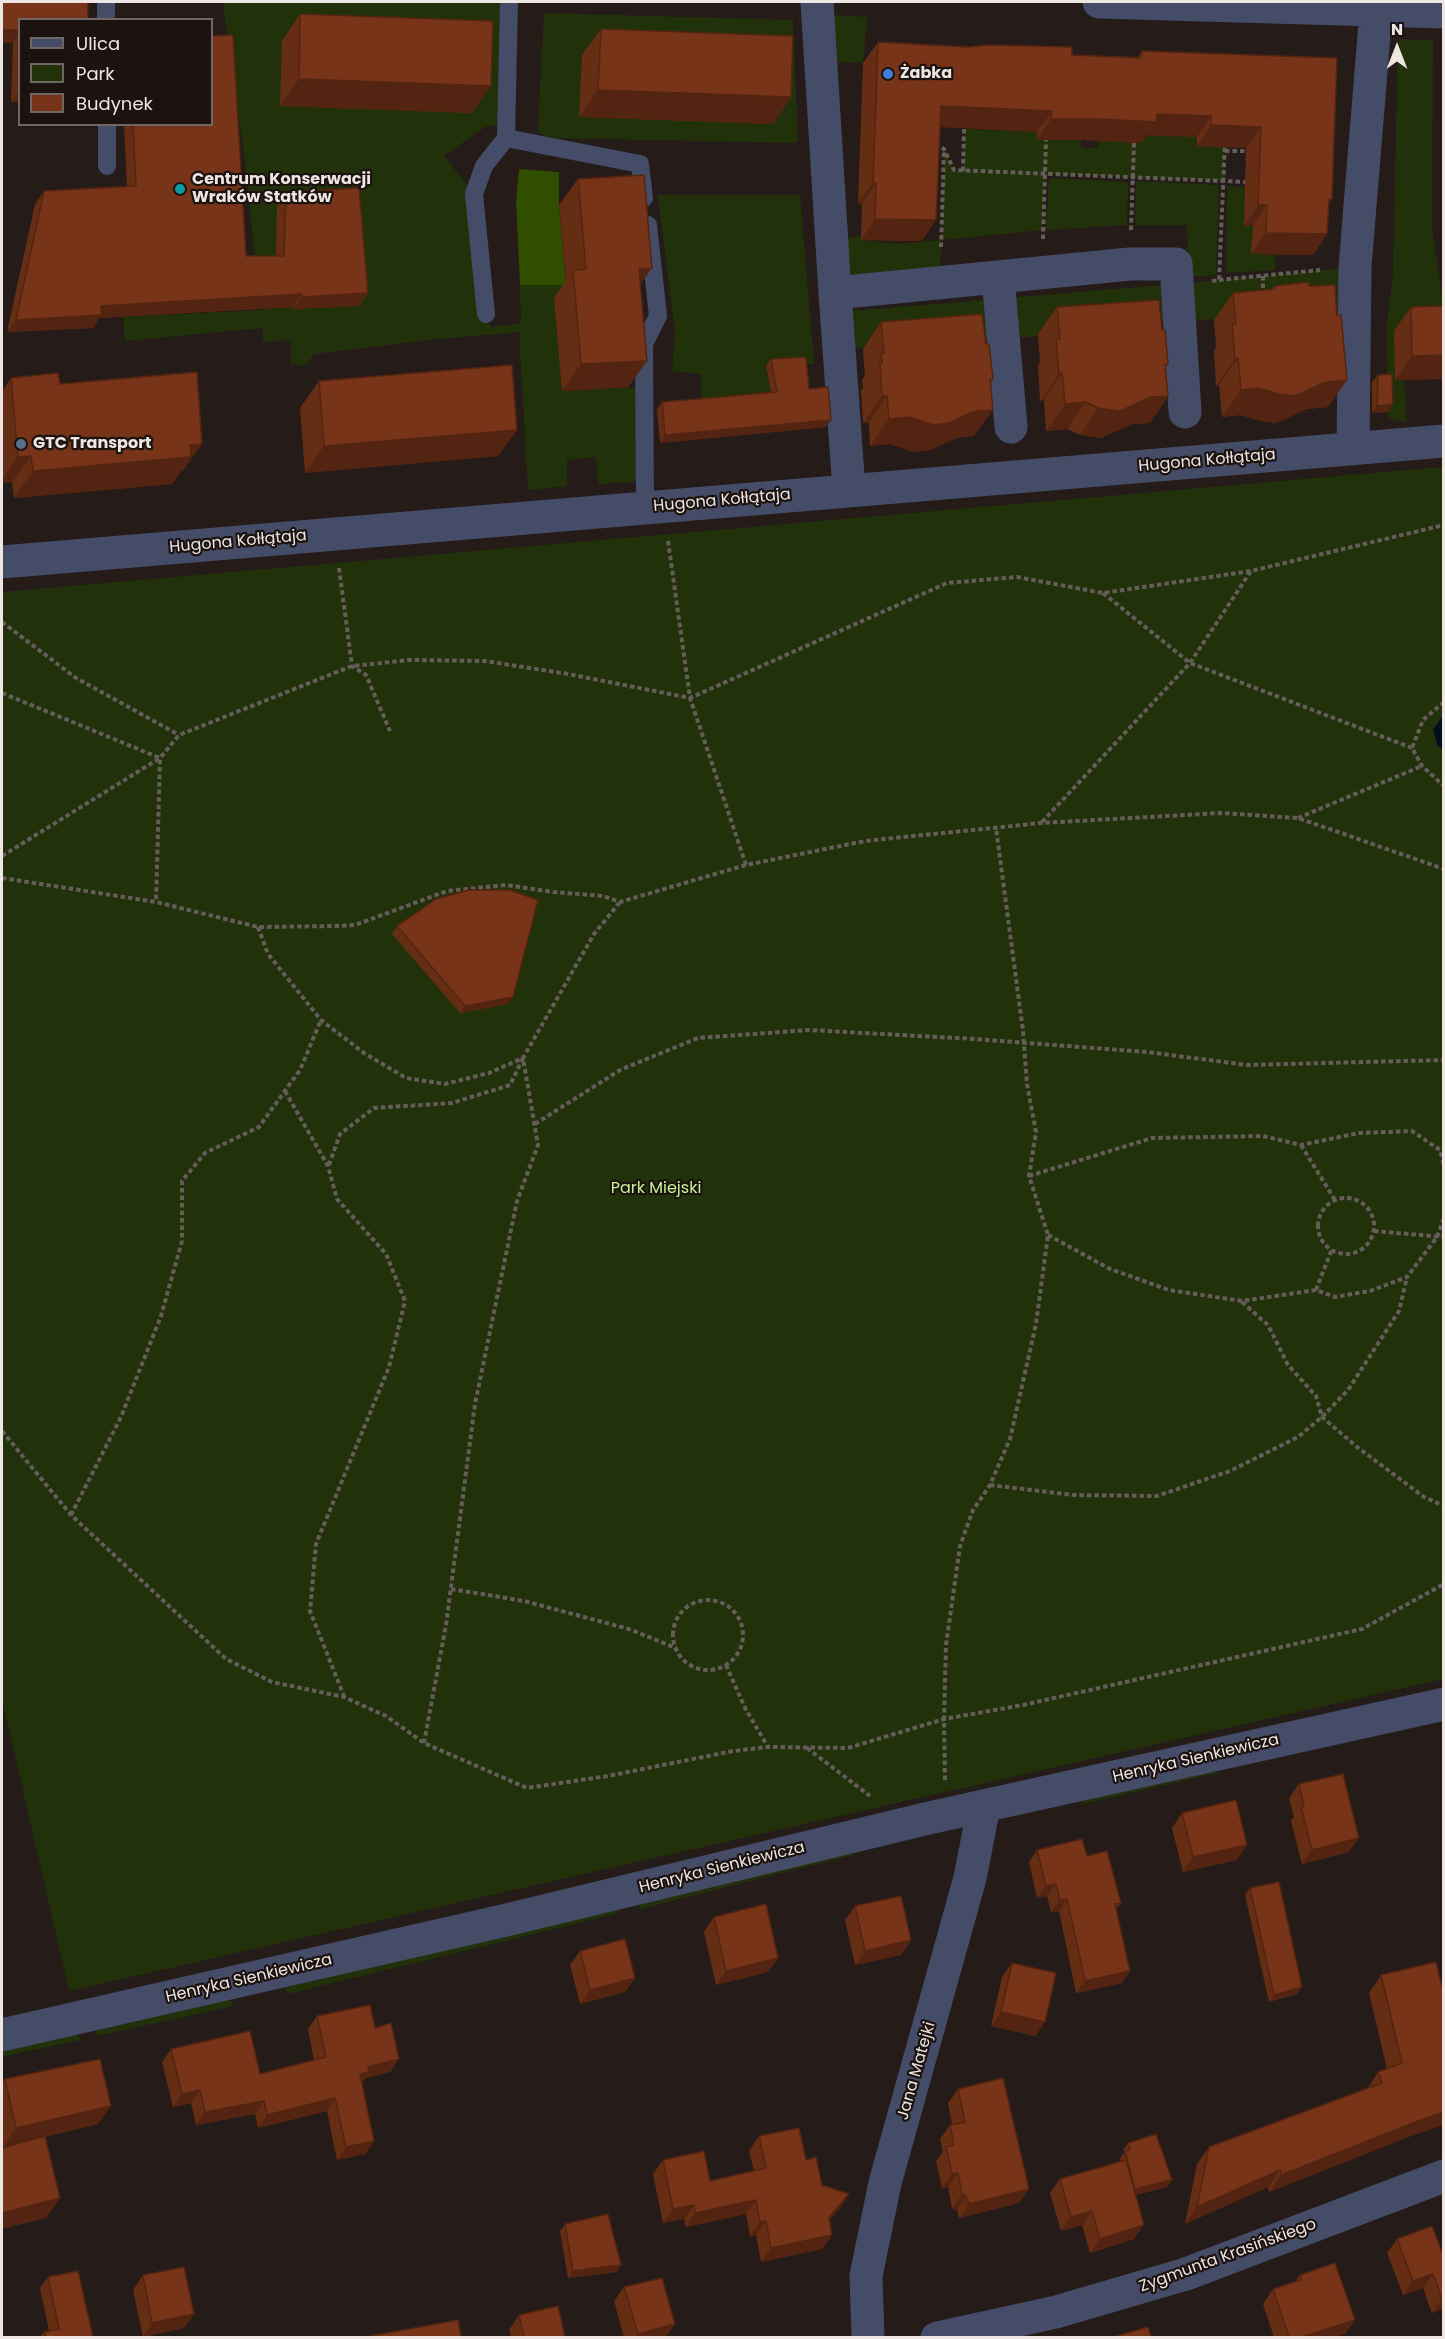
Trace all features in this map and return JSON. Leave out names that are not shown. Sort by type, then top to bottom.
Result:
[{"type":"street","points":[[817,2],[849,490]]},
{"type":"street","points":[[1099,2],[1443,12]]},
{"type":"street","points":[[1353,448],[1356,267],[1376,11]]},
{"type":"street","points":[[835,292],[1130,264],[1176,264],[1185,412]]},
{"type":"street","points":[[998,277],[1011,427]]},
{"type":"street","name":"Hugona Kołłątaja","points":[[2,562],[1443,441]]},
{"type":"street","name":"Henryka Sienkiewicza","points":[[3,2028],[502,1921],[984,1806],[1443,1704]]},
{"type":"street","name":"Jana Matejki","points":[[868,2337],[866,2276],[885,2182],[967,1889],[984,1806]]},
{"type":"street","name":"Zygmunta Krasińskiego","points":[[937,2337],[1056,2312],[1186,2274],[1443,2176]]},
{"type":"lane","points":[[106,2],[106,18]]},
{"type":"lane","points":[[486,314],[474,194],[484,165],[506,138],[509,2]]},
{"type":"lane","points":[[107,126],[107,165]]},
{"type":"lane","points":[[506,138],[640,164],[658,315],[644,344],[645,507]]},
{"type":"path","points":[[963,171],[964,129]]},
{"type":"path","points":[[929,137],[944,149],[954,170],[1254,182]]},
{"type":"path","points":[[1043,235],[1046,140]]},
{"type":"path","points":[[1131,230],[1134,142]]},
{"type":"path","points":[[1225,151],[1248,151],[1253,147]]},
{"type":"path","points":[[940,282],[944,149]]},
{"type":"path","points":[[934,174],[943,174]]},
{"type":"path","points":[[1219,280],[1356,267]]},
{"type":"path","points":[[1263,276],[1264,303]]},
{"type":"path","points":[[2,856],[160,758],[179,735],[352,666],[410,660],[485,662],[568,674],[690,698],[946,584],[1017,577],[1103,593],[1251,571],[1443,525]]},
{"type":"path","points":[[668,537],[690,698],[746,865]]},
{"type":"path","points":[[338,563],[352,666],[366,675],[390,731]]},
{"type":"path","points":[[1041,823],[1190,663],[1251,571]]},
{"type":"path","points":[[1103,593],[1190,663],[1412,748],[1422,766],[1443,786]]},
{"type":"path","points":[[2,622],[76,678],[179,735]]},
{"type":"path","points":[[2,693],[160,758]]},
{"type":"path","points":[[1412,748],[1423,720],[1443,702]]},
{"type":"path","points":[[156,902],[160,758]]},
{"type":"path","points":[[1298,818],[1422,766]]},
{"type":"path","points":[[328,1166],[340,1134],[374,1108],[452,1103],[510,1085],[594,934],[620,902],[746,865],[865,841],[1041,823],[1220,813],[1298,818],[1443,869]]},
{"type":"path","points":[[945,1782],[946,1645],[960,1546],[972,1510],[990,1485],[1010,1439],[1036,1324],[1048,1235],[1029,1176],[1036,1132],[1027,1084],[1024,1042],[996,828]]},
{"type":"path","points":[[2,878],[156,902],[258,927],[355,925],[447,891],[506,885],[603,896],[620,902]]},
{"type":"path","points":[[258,927],[268,954],[321,1020],[364,1053],[406,1078],[445,1084],[489,1073],[523,1058]]},
{"type":"path","points":[[71,1515],[121,1417],[161,1316],[182,1241],[182,1181],[205,1153],[259,1126],[300,1070],[321,1020]]},
{"type":"path","points":[[535,1124],[620,1070],[698,1038],[809,1030],[1024,1042],[1147,1052],[1247,1065],[1443,1060]]},
{"type":"path","points":[[424,1743],[451,1589],[475,1404],[517,1201],[538,1145],[523,1058]]},
{"type":"path","points":[[285,1091],[328,1166],[337,1199],[386,1254],[405,1301],[389,1367],[316,1545],[310,1611],[344,1697]]},
{"type":"path","points":[[1029,1176],[1152,1138],[1263,1136],[1301,1145],[1359,1133],[1412,1131],[1440,1150],[1443,1166]]},
{"type":"path","points":[[1301,1145],[1335,1200]]},
{"type":"path","points":[[1347,1198],[1358,1201],[1368,1208],[1374,1218],[1374,1231],[1370,1241],[1362,1250],[1351,1254],[1340,1254],[1327,1247],[1320,1235],[1318,1221],[1324,1209],[1335,1200],[1347,1198]]},
{"type":"path","points":[[990,1485],[1073,1496],[1157,1496],[1230,1471],[1298,1437],[1322,1418],[1348,1390],[1399,1311],[1407,1276],[1437,1237],[1443,1218]]},
{"type":"path","points":[[1374,1231],[1443,1237]]},
{"type":"path","points":[[1048,1235],[1110,1269],[1169,1290],[1242,1301],[1316,1290],[1335,1297],[1370,1291],[1407,1276]]},
{"type":"path","points":[[1316,1290],[1332,1249]]},
{"type":"path","points":[[1242,1301],[1268,1325],[1288,1365],[1316,1396],[1322,1418],[1425,1497],[1443,1506]]},
{"type":"path","points":[[2,1431],[71,1515],[226,1659],[272,1682],[344,1697],[386,1716],[424,1743],[527,1788],[608,1776],[733,1751],[768,1747],[848,1748],[944,1719],[1023,1705],[1362,1629],[1443,1584]]},
{"type":"path","points":[[451,1589],[534,1604],[629,1629],[676,1648]]},
{"type":"path","points":[[710,1599],[722,1602],[738,1616],[743,1627],[744,1638],[735,1658],[726,1665],[715,1669],[703,1669],[691,1665],[682,1658],[676,1648],[675,1624],[680,1613],[689,1606],[710,1599]]},
{"type":"path","points":[[726,1665],[745,1708],[768,1747]]},
{"type":"path","points":[[806,1747],[874,1799]]},
{"type":"green space","points":[[223,2],[509,3],[506,124],[485,127],[444,156],[474,194],[486,314],[491,327],[521,323],[520,285],[566,285],[562,391],[628,387],[644,391],[645,481],[599,484],[595,457],[567,460],[567,486],[528,490],[519,332],[314,354],[306,365],[291,365],[291,340],[266,342],[263,340],[262,328],[125,341],[123,317],[260,310],[246,171]]},
{"type":"green space","points":[[544,13],[793,20],[798,143],[555,138],[539,133]]},
{"type":"green space","points":[[817,14],[867,17],[863,63],[820,61]]},
{"type":"green space","points":[[1398,39],[1433,40],[1432,228],[1443,303],[1443,329],[1395,380],[1404,380],[1407,423],[1388,418],[1387,324],[1393,275]]},
{"type":"green space","points":[[964,129],[1037,132],[1037,139],[1081,140],[1081,147],[1097,149],[1099,140],[1141,143],[1142,135],[1197,137],[1197,146],[1221,147],[1225,138],[1224,181],[1045,174],[1043,230],[941,240],[944,149],[954,170],[963,171]]},
{"type":"green space","points":[[519,169],[559,172],[559,205],[566,285],[520,285],[516,202]]},
{"type":"green space","points":[[1049,178],[1128,182],[1127,225],[1046,230]]},
{"type":"green space","points":[[1136,181],[1219,185],[1216,275],[1189,277],[1187,225],[1135,225]]},
{"type":"green space","points":[[1227,186],[1245,187],[1244,226],[1253,225],[1275,254],[1275,270],[1226,273]]},
{"type":"green space","points":[[658,195],[800,195],[814,364],[766,366],[772,399],[701,405],[701,374],[672,371],[675,331]]},
{"type":"green space","points":[[861,236],[861,240],[898,244],[941,240],[940,271],[859,277],[842,268],[842,238]]},
{"type":"green space","points":[[1355,267],[1355,309],[1214,320],[1192,319],[1188,283]]},
{"type":"green space","points":[[1177,284],[1179,319],[1140,326],[1017,338],[1017,297]]},
{"type":"green space","points":[[1000,299],[1003,343],[964,341],[839,349],[836,312]]},
{"type":"green space","name":"Park Miejski","points":[[1443,467],[1443,1679],[69,1991],[2,1699],[2,592]]},
{"type":"green space","points":[[1209,1768],[1217,1773],[1082,1804],[1081,1796]]},
{"type":"green space","points":[[851,1852],[853,1855],[640,1909],[638,1903]]},
{"type":"green space","points":[[617,1907],[619,1913],[288,1994],[284,1988]]},
{"type":"green space","points":[[229,1999],[234,2006],[97,2036],[95,2029]]},
{"type":"green space","points":[[76,2033],[80,2040],[2,2057],[2,2050]]},
{"type":"water","points":[[1443,715],[1443,750],[1438,746],[1433,730]]},
{"type":"building","points":[[2,2],[88,2],[88,18],[18,18],[18,30],[2,30]]},
{"type":"building","points":[[300,14],[493,21],[491,86],[299,79]]},
{"type":"building","points":[[601,29],[793,36],[791,97],[598,90]]},
{"type":"building","name":"Centrum Konserwacji Wraków Statków","points":[[233,35],[246,256],[284,256],[286,192],[359,188],[368,293],[302,297],[302,294],[101,306],[102,315],[16,320],[44,191],[136,186],[133,126],[213,126],[213,36]]},
{"type":"building","points":[[878,42],[968,47],[991,45],[1072,47],[1072,55],[1141,58],[1142,51],[1337,58],[1332,199],[1329,199],[1327,234],[1266,233],[1267,205],[1258,205],[1261,127],[1211,125],[1211,116],[1157,114],[1156,122],[1051,119],[1052,111],[941,106],[936,220],[875,219],[876,183],[873,183]]},
{"type":"building","points":[[644,175],[652,268],[639,269],[647,361],[581,364],[573,270],[586,269],[578,179]]},
{"type":"building","points":[[1309,282],[1309,286],[1335,285],[1337,315],[1341,315],[1347,380],[1326,382],[1295,396],[1259,388],[1241,390],[1232,324],[1236,324],[1233,293],[1275,289],[1274,286]]},
{"type":"building","points":[[1159,300],[1162,330],[1165,330],[1168,396],[1151,397],[1120,411],[1098,408],[1086,402],[1065,404],[1062,373],[1059,374],[1056,339],[1060,339],[1057,307]]},
{"type":"building","points":[[1443,306],[1443,355],[1412,356],[1411,307]]},
{"type":"building","points":[[982,314],[986,344],[989,344],[993,379],[990,379],[993,410],[975,411],[949,423],[933,425],[909,417],[889,419],[887,396],[882,396],[880,363],[882,363],[881,353],[884,353],[881,322]]},
{"type":"building","points":[[806,357],[809,389],[828,387],[831,420],[665,435],[662,402],[777,392],[771,359]]},
{"type":"building","points":[[512,365],[517,430],[324,446],[319,381]]},
{"type":"building","points":[[197,372],[202,444],[190,445],[191,457],[33,471],[31,456],[18,457],[11,378],[58,373],[60,384]]},
{"type":"building","points":[[1392,374],[1393,404],[1377,406],[1378,375]]},
{"type":"building","points":[[469,890],[510,890],[538,900],[513,997],[465,1006],[397,926],[436,899]]},
{"type":"building","points":[[1343,1774],[1359,1838],[1312,1850],[1301,1807],[1304,1806],[1299,1784]]},
{"type":"building","points":[[1236,1800],[1247,1845],[1193,1857],[1182,1813]]},
{"type":"building","points":[[1082,1839],[1087,1856],[1107,1851],[1121,1903],[1115,1904],[1130,1971],[1085,1981],[1067,1899],[1060,1900],[1056,1884],[1046,1886],[1037,1850]]},
{"type":"building","points":[[1279,1882],[1302,1987],[1274,1995],[1250,1888]]},
{"type":"building","points":[[901,1896],[911,1940],[865,1951],[855,1906]]},
{"type":"building","points":[[766,1904],[778,1958],[726,1971],[714,1917]]},
{"type":"building","points":[[625,1939],[635,1978],[590,1990],[580,1951]]},
{"type":"building","points":[[1436,1962],[1443,1992],[1443,2112],[1281,2175],[1280,2170],[1197,2207],[1209,2147],[1382,2083],[1378,2072],[1402,2063],[1381,1975]]},
{"type":"building","points":[[1012,1963],[1056,1973],[1045,2022],[1001,2012]]},
{"type":"building","points":[[370,2005],[375,2028],[391,2023],[399,2059],[368,2067],[369,2072],[360,2074],[374,2141],[346,2147],[335,2098],[267,2115],[264,2101],[205,2112],[200,2090],[182,2094],[171,2049],[250,2031],[260,2074],[326,2057],[317,2016]]},
{"type":"building","points":[[100,2059],[111,2106],[16,2128],[5,2079]]},
{"type":"building","points":[[1003,2078],[1029,2189],[969,2204],[966,2196],[962,2194],[958,2173],[952,2174],[946,2147],[954,2145],[950,2125],[965,2122],[958,2089]]},
{"type":"building","points":[[799,2128],[806,2160],[816,2157],[822,2185],[849,2194],[829,2217],[832,2235],[771,2248],[766,2221],[760,2222],[756,2200],[695,2213],[694,2205],[673,2209],[663,2160],[704,2151],[710,2181],[766,2168],[759,2136]]},
{"type":"building","points":[[1156,2134],[1172,2180],[1135,2189],[1125,2151],[1130,2150],[1128,2143]]},
{"type":"building","points":[[45,2136],[60,2198],[2,2213],[2,2148]]},
{"type":"building","points":[[1126,2160],[1144,2225],[1100,2239],[1092,2211],[1071,2217],[1060,2179]]},
{"type":"building","points":[[608,2214],[621,2265],[573,2271],[565,2224]]},
{"type":"building","points":[[1432,2226],[1443,2252],[1443,2298],[1433,2274],[1413,2281],[1397,2239]]},
{"type":"building","points":[[1335,2263],[1355,2320],[1302,2337],[1289,2337],[1273,2289],[1301,2280],[1300,2275]]},
{"type":"building","points":[[184,2267],[194,2314],[152,2323],[143,2275]]},
{"type":"building","points":[[78,2271],[93,2337],[46,2337],[44,2332],[59,2329],[48,2277]]},
{"type":"building","points":[[662,2278],[675,2324],[638,2334],[624,2287]]},
{"type":"building","points":[[558,2306],[565,2337],[524,2337],[519,2315]]},
{"type":"building","points":[[458,2320],[461,2337],[370,2337],[370,2336]]},
{"type":"building","points":[[1148,2327],[1151,2337],[1113,2337]]},
{"type":"place","name":"Żabka","points":[[888,74]]},
{"type":"place","name":"Centrum Konserwacji Wraków Statków","points":[[180,189]]},
{"type":"place","name":"GTC Transport","points":[[21,444]]}]
